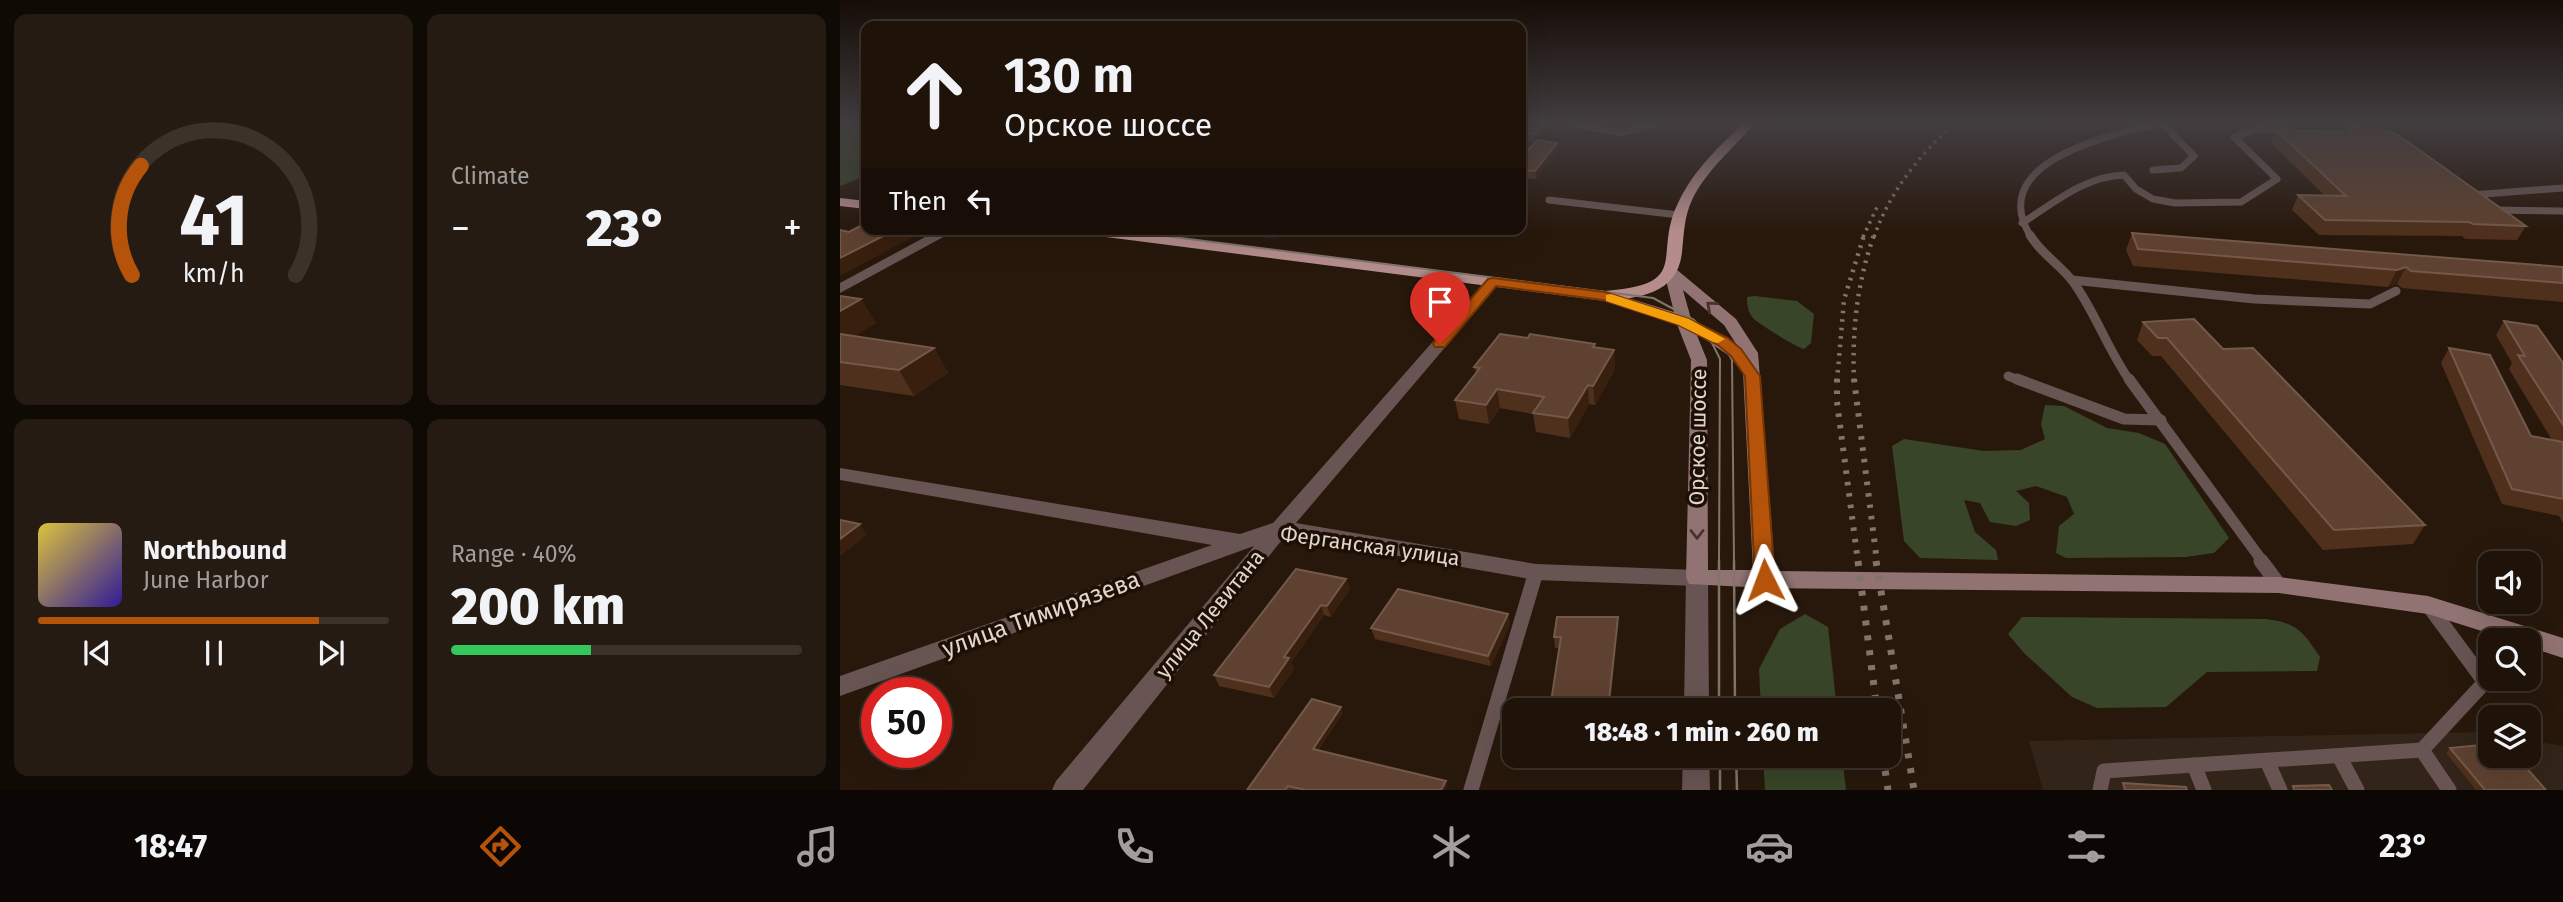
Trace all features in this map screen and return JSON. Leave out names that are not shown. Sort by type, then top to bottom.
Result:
[{"type":"main road","points":[[1605,296],[1640,292],[1659,285],[1671,272],[1679,215],[1697,182],[1714,159]]},
{"type":"main road","points":[[840,202],[861,204]]},
{"type":"main road","points":[[1122,235],[1605,296],[1684,322],[1723,341],[1736,352],[1753,376]]},
{"type":"main road","points":[[1671,272],[1730,323],[1750,353],[1765,580]]},
{"type":"main road","name":"Орское шоссе","points":[[1671,272],[1684,322],[1699,360],[1697,579]]},
{"type":"main road","points":[[1697,579],[2279,584],[2428,605],[2563,648]]},
{"type":"street","points":[[840,289],[940,235]]},
{"type":"street","name":"улица Левитана","points":[[1066,790],[1280,528],[1493,282]]},
{"type":"street","name":"Ферганская улица","points":[[840,474],[1241,542],[1280,528],[1536,572],[1697,579]]},
{"type":"street","name":"улица Тимирязева","points":[[840,686],[1241,542]]},
{"type":"street","name":"Орское шоссе","points":[[1696,698],[1697,579]]},
{"type":"street","points":[[1696,768],[1696,790]]},
{"type":"lane","points":[[2056,159],[2036,172],[2018,205],[2022,223],[2037,247],[2072,280],[2094,314],[2115,360],[2279,584]]},
{"type":"lane","points":[[2153,170],[2182,168],[2191,159]]},
{"type":"lane","points":[[2022,223],[2095,178],[2111,173],[2124,175],[2136,189],[2153,199],[2175,203],[2241,202],[2277,179],[2256,159]]},
{"type":"lane","points":[[2458,188],[2488,210],[2563,211]]},
{"type":"lane","points":[[2468,195],[2563,188]]},
{"type":"lane","points":[[1549,200],[1679,215]]},
{"type":"lane","points":[[2072,280],[2254,299],[2370,304],[2396,291]]},
{"type":"lane","points":[[2008,376],[2124,419],[2161,421]]},
{"type":"lane","points":[[1471,790],[1536,572]]},
{"type":"lane","points":[[2100,790],[2104,771],[2422,750],[2485,682],[2428,605]]},
{"type":"lane","points":[[2422,750],[2449,790]]},
{"type":"lane","points":[[2339,756],[2357,790]]},
{"type":"lane","points":[[2266,761],[2280,790]]},
{"type":"lane","points":[[2194,765],[2204,790]]},
{"type":"shaded area","points":[[1238,235],[1281,235],[1276,239]]},
{"type":"shaded area","points":[[2478,732],[2478,768],[2541,768],[2541,742],[2563,746],[2563,790],[2043,790],[2029,741]]},
{"type":"green space","points":[[840,159],[861,159],[861,178],[840,186]]},
{"type":"green space","points":[[1747,297],[1797,301],[1814,314],[1811,343],[1804,349],[1801,348],[1754,319],[1748,309]]},
{"type":"green space","points":[[2045,405],[2064,406],[2107,428],[2139,433],[2165,444],[2229,538],[2214,553],[2185,557],[2066,558],[2056,553],[2059,526],[2074,514],[2067,497],[2036,486],[2016,491],[2029,503],[2030,520],[2016,526],[1990,522],[1980,503],[1964,500],[1975,532],[1996,550],[1998,560],[1920,558],[1904,541],[1892,446],[1904,439],[1984,451],[2021,450],[2045,439],[2041,424]]},
{"type":"green space","points":[[1805,614],[1828,627],[1836,698],[1760,698],[1759,669],[1780,629]]},
{"type":"green space","points":[[2022,617],[2266,619],[2286,623],[2299,630],[2320,657],[2317,671],[2207,672],[2166,707],[2097,708],[2072,697],[2024,653],[2008,634]]},
{"type":"green space","points":[[1764,768],[1843,768],[1846,790],[1765,790]]},
{"type":"building","points":[[1526,159],[1545,159],[1535,171],[1526,170]]},
{"type":"building","points":[[2307,159],[2432,159],[2526,226],[2469,222],[2325,220],[2298,195],[2346,196]]},
{"type":"building","points":[[861,226],[861,235],[885,235],[840,258],[840,230],[849,232]]},
{"type":"building","points":[[2132,233],[2563,267],[2563,283],[2411,271],[2406,267],[2397,270],[2138,249]]},
{"type":"building","points":[[840,296],[861,299],[840,311]]},
{"type":"building","points":[[2194,319],[2223,349],[2253,348],[2425,525],[2334,530],[2167,338],[2158,338],[2143,322]]},
{"type":"building","points":[[2504,321],[2537,326],[2563,363],[2563,425],[2518,355],[2525,356]]},
{"type":"building","points":[[840,334],[934,348],[899,370],[840,362]]},
{"type":"building","points":[[1500,334],[1528,338],[1530,334],[1595,344],[1593,347],[1614,350],[1593,386],[1588,385],[1568,418],[1533,413],[1544,397],[1497,389],[1486,405],[1455,400],[1480,368],[1474,367]]},
{"type":"building","points":[[2449,348],[2490,355],[2531,436],[2563,442],[2563,499],[2512,489]]},
{"type":"building","points":[[840,520],[860,524],[840,539]]},
{"type":"building","points":[[1296,569],[1346,579],[1327,606],[1321,605],[1284,657],[1289,658],[1269,687],[1214,675]]},
{"type":"building","points":[[1398,589],[1508,614],[1488,656],[1371,628]]},
{"type":"building","points":[[1557,617],[1618,617],[1609,698],[1552,698],[1561,637],[1554,637]]},
{"type":"building","points":[[1312,699],[1341,707],[1313,749],[1446,781],[1441,790],[1306,790],[1288,786],[1285,790],[1247,790]]},
{"type":"building","points":[[2478,745],[2478,768],[2527,768],[2546,790],[2485,790],[2450,748]]},
{"type":"building","points":[[2123,783],[2186,787],[2187,790],[2125,790]]},
{"type":"building","points":[[2329,785],[2332,790],[2294,790],[2293,786]]},
{"type":"tram line","points":[[1157,235],[1653,298],[1694,320],[1708,335],[1720,359],[1719,562]]},
{"type":"tram line","points":[[1721,339],[1732,360],[1734,562]]},
{"type":"tram line","points":[[1734,561],[1735,698]]},
{"type":"tram line","points":[[1719,562],[1719,698]]},
{"type":"tram line","points":[[1720,768],[1720,790]]},
{"type":"tram line","points":[[1736,768],[1737,790]]},
{"type":"railway","points":[[1874,237],[1888,204],[1920,159]]},
{"type":"railway","points":[[1863,237],[1878,205]]},
{"type":"railway","points":[[1837,381],[1844,300],[1864,235]]},
{"type":"railway","points":[[1854,379],[1857,307],[1863,271],[1874,235]]},
{"type":"railway","points":[[1854,379],[1877,562]]},
{"type":"railway","points":[[1837,381],[1837,402],[1858,562]]},
{"type":"railway","points":[[1858,561],[1875,698]]},
{"type":"railway","points":[[1876,561],[1914,790]]},
{"type":"railway","points":[[1885,768],[1888,790]]},
{"type":"slow traffic","points":[[1611,298],[1684,322],[1718,339]]},
{"type":"route","points":[[1440,344],[1493,282],[1605,296],[1684,322],[1723,341],[1736,352],[1753,376],[1765,580]]}]
